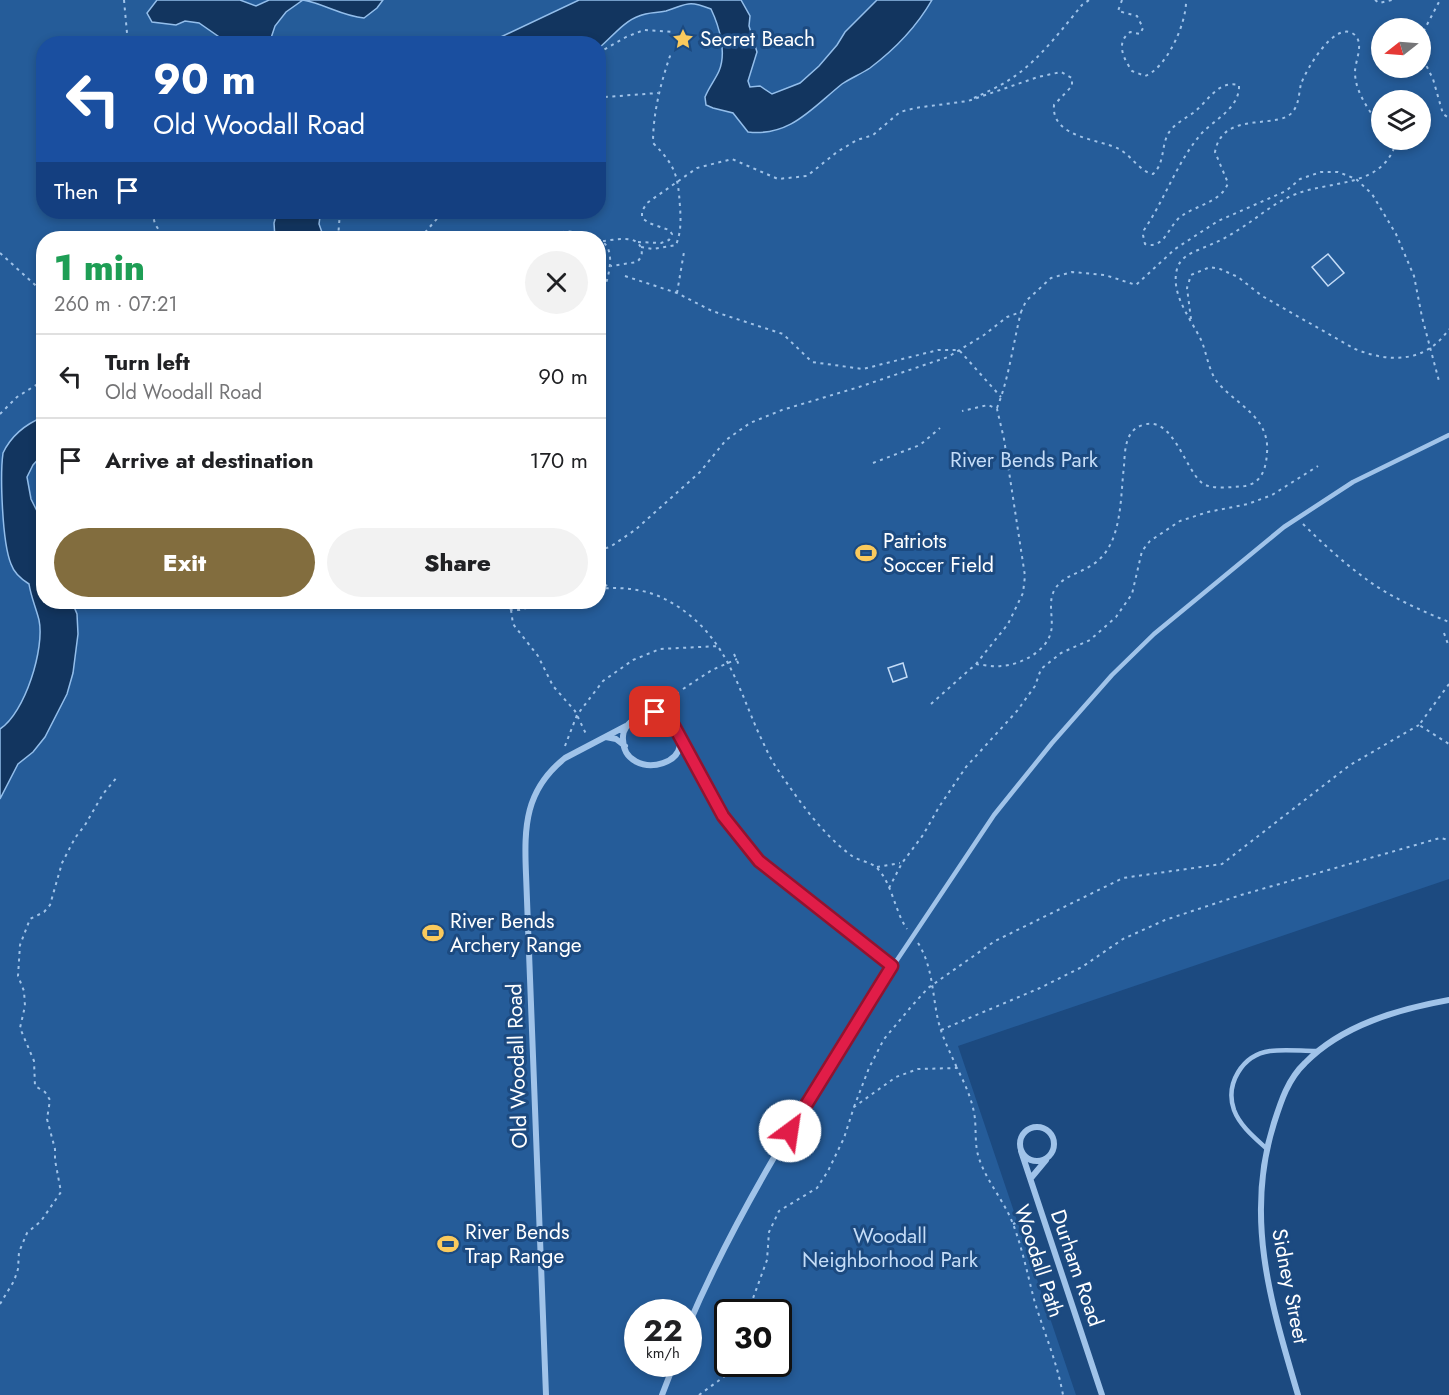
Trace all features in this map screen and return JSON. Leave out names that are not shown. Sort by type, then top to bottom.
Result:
[{"type":"street","points":[[676,694],[663,713],[673,724],[723,816],[759,861],[892,966],[737,1222],[701,1299]]},
{"type":"street","name":"Old Woodall Road","points":[[546,1395],[526,822],[533,797],[549,773],[565,758],[646,714],[663,713]]},
{"type":"street","points":[[626,726],[623,738],[625,746],[634,760],[648,766],[663,763],[679,752],[680,739]]},
{"type":"street","points":[[605,737],[616,739],[625,746]]},
{"type":"street","points":[[673,757],[691,757]]},
{"type":"street","name":"Sidney Street","points":[[1298,1395],[1274,1306],[1261,1242],[1261,1194],[1267,1149],[1280,1103],[1292,1078],[1316,1052],[1348,1032],[1372,1021],[1425,1004],[1449,1000]]},
{"type":"street","points":[[1031,1178],[1049,1157],[1054,1148],[1052,1136],[1044,1129],[1038,1127],[1027,1130],[1020,1146],[1028,1160],[1044,1160],[1049,1157]]},
{"type":"street","name":"Durham Road","points":[[1021,1151],[1102,1395]]},
{"type":"street","points":[[662,1395],[669,1377]]},
{"type":"lane","points":[[892,966],[994,815],[1052,743],[1112,675],[1154,634],[1284,527],[1353,482],[1449,435]]},
{"type":"lane","points":[[1267,1149],[1248,1132],[1234,1110],[1232,1092],[1236,1072],[1251,1058],[1268,1051],[1316,1052]]},
{"type":"path","points":[[124,0],[127,36]]},
{"type":"path","points":[[968,101],[1005,82],[1024,69],[1089,0]]},
{"type":"path","points":[[1122,0],[1118,10],[1137,16],[1143,28],[1140,34],[1130,32],[1126,35],[1122,52],[1132,71],[1145,76],[1156,69],[1178,35],[1186,11],[1186,0]]},
{"type":"path","points":[[1375,0],[1384,3],[1392,0]]},
{"type":"path","points":[[1431,18],[1440,0]]},
{"type":"path","points":[[606,48],[644,30],[674,32]]},
{"type":"path","points":[[606,241],[631,239],[638,242],[661,243],[669,240],[672,234],[669,230],[642,219],[642,211],[647,203],[697,168],[732,159],[778,179],[807,176],[837,152],[857,140],[873,135],[900,112],[968,101],[1038,77],[1061,72],[1072,78],[1072,86],[1054,105],[1055,117],[1062,125],[1080,137],[1118,149],[1146,173],[1153,174],[1158,169],[1167,136],[1171,130],[1196,111],[1216,91],[1233,84],[1239,85],[1239,96],[1233,104],[1208,126],[1186,153],[1144,230],[1145,244],[1151,246],[1160,243],[1175,221],[1183,215],[1218,197],[1226,190],[1228,183],[1215,152],[1220,138],[1235,126],[1278,119],[1294,111],[1302,82],[1322,48],[1333,36],[1351,32],[1356,37],[1359,47],[1355,71],[1359,92],[1371,111]]},
{"type":"path","points":[[641,247],[653,249],[676,245],[680,235],[679,182],[668,158],[653,143],[658,93],[670,53]]},
{"type":"path","points":[[1431,75],[1443,114],[1449,118]]},
{"type":"path","points":[[606,97],[658,93]]},
{"type":"path","points":[[976,664],[1002,666],[1013,663],[1028,658],[1046,643],[1051,632],[1051,596],[1057,586],[1064,579],[1101,558],[1113,540],[1125,447],[1135,427],[1147,423],[1154,424],[1172,436],[1201,482],[1209,487],[1249,485],[1257,482],[1263,474],[1268,451],[1260,422],[1253,413],[1216,381],[1202,342],[1179,296],[1176,272],[1179,263],[1186,256],[1228,236],[1277,202],[1299,192],[1356,179],[1378,169],[1391,157],[1393,150]]},
{"type":"path","points":[[931,704],[976,664],[1008,624],[1023,593],[1025,576],[1004,439],[997,409],[1006,386],[1009,361],[1021,312],[1026,301],[1051,278],[1072,272],[1105,275],[1136,285],[1174,249],[1218,220],[1286,191],[1300,178],[1321,172],[1338,172],[1356,179],[1372,194],[1396,234],[1414,276],[1439,381]]},
{"type":"path","points":[[426,231],[437,219]]},
{"type":"path","points":[[611,266],[637,262],[641,258],[641,247],[638,242]]},
{"type":"path","points":[[606,245],[611,266],[606,281]]},
{"type":"path","points":[[677,293],[684,252]]},
{"type":"path","points":[[0,253],[36,286]]},
{"type":"path","points":[[1191,322],[1187,288],[1191,274],[1210,267],[1238,277],[1262,296],[1367,354],[1394,358],[1413,356],[1430,349],[1442,340],[1449,329]]},
{"type":"path","points":[[625,276],[677,293],[712,311],[783,334],[812,362],[863,369],[938,350],[959,350],[1001,397]]},
{"type":"path","points":[[606,548],[643,523],[700,472],[726,440],[750,423],[782,410],[948,357],[984,335],[1007,317],[1021,312]]},
{"type":"path","points":[[0,414],[17,397],[36,385]]},
{"type":"path","points":[[962,411],[988,405],[997,409]]},
{"type":"path","points":[[873,463],[920,445],[940,429]]},
{"type":"path","points":[[889,888],[902,863],[923,835],[966,767],[1017,711],[1035,686],[1041,669],[1061,654],[1090,640],[1116,617],[1132,594],[1142,551],[1150,541],[1180,521],[1208,512],[1248,504],[1272,495],[1318,466]]},
{"type":"path","points":[[1298,519],[1323,544],[1368,581],[1425,612],[1449,622]]},
{"type":"path","points":[[606,586],[611,588]]},
{"type":"path","points":[[606,588],[642,590],[672,602],[704,626],[728,663],[776,767],[813,818],[854,858],[877,867],[902,863]]},
{"type":"path","points":[[523,609],[511,610],[513,624],[538,656],[553,686],[577,715],[590,744]]},
{"type":"path","points":[[1444,633],[1449,647]]},
{"type":"path","points":[[565,758],[565,748],[577,715],[603,681],[633,660],[660,649],[719,646]]},
{"type":"path","points":[[735,654],[739,665]]},
{"type":"path","points":[[676,694],[696,679],[737,659]]},
{"type":"path","points":[[753,1299],[767,1260],[769,1232],[779,1211],[817,1188],[844,1138],[869,1068],[884,1039],[924,992],[994,941],[1123,879],[1222,864],[1350,765],[1419,725],[1449,684]]},
{"type":"path","points":[[1419,725],[1449,744]]},
{"type":"path","points":[[0,1304],[14,1281],[18,1269],[19,1252],[27,1233],[41,1221],[61,1192],[55,1149],[47,1119],[50,1100],[45,1092],[35,1086],[34,1061],[20,1028],[25,1006],[24,991],[18,976],[20,945],[30,919],[44,912],[50,905],[62,863],[75,838],[118,776]]},
{"type":"path","points":[[941,1030],[1061,978],[1082,967],[1123,939],[1165,920],[1241,895],[1440,838],[1449,840]]},
{"type":"path","points":[[877,867],[889,888],[904,924]]},
{"type":"path","name":"Woodall Path","points":[[919,944],[929,966],[941,1030],[967,1089],[975,1117],[978,1155],[983,1169],[1004,1203],[1013,1224],[1036,1304],[1050,1342],[1063,1395]]},
{"type":"path","points":[[854,1107],[896,1077],[918,1070],[957,1068]]},
{"type":"path","points":[[1013,1224],[1036,1216]]},
{"type":"path","points":[[699,1395],[724,1377]]},
{"type":"green space","name":"River Bends Park","points":[[0,0],[1449,0],[1449,879],[958,1046],[1076,1395],[0,1395]]},
{"type":"shaded area","points":[[157,0],[240,0],[256,6],[269,0],[303,0],[286,12],[275,26],[272,36],[218,36],[199,23],[185,21],[176,25],[152,22],[147,13]]},
{"type":"shaded area","points":[[303,0],[383,0],[364,18]]},
{"type":"shaded area","points":[[579,0],[741,0],[750,16],[749,26],[757,52],[748,81],[750,87],[760,86],[772,94],[800,83],[819,66],[845,32],[877,0],[932,0],[904,37],[870,68],[842,84],[800,119],[776,130],[763,132],[748,132],[733,113],[706,105],[705,97],[721,64],[722,48],[717,23],[711,9],[703,6],[688,4],[633,18],[606,42],[606,36],[503,36]]},
{"type":"shaded area","points":[[275,219],[320,219],[322,231],[275,231]]},
{"type":"shaded area","points":[[36,420],[36,462],[27,477],[31,499],[36,509],[36,609],[75,609],[78,634],[73,673],[67,694],[45,737],[33,752],[18,764],[0,799],[0,729],[9,721],[25,695],[39,647],[39,620],[29,584],[21,578],[11,564],[2,508],[3,453],[10,441]]},
{"type":"building","points":[[1328,254],[1344,273],[1328,286],[1312,267]]},
{"type":"building","points":[[903,663],[907,677],[893,682],[888,668]]},
{"type":"place","name":"Secret Beach","points":[[683,39]]},
{"type":"place","name":"Patriots Soccer Field","points":[[866,553]]},
{"type":"place","name":"River Bends Archery Range","points":[[433,933]]},
{"type":"place","name":"River Bends Trap Range","points":[[448,1244]]},
{"type":"route","points":[[655,712],[663,713],[669,718],[723,816],[759,861],[892,966],[790,1131]]},
{"type":"park label","name":"Woodall Neighborhood Park","points":[[890,1248]]}]
